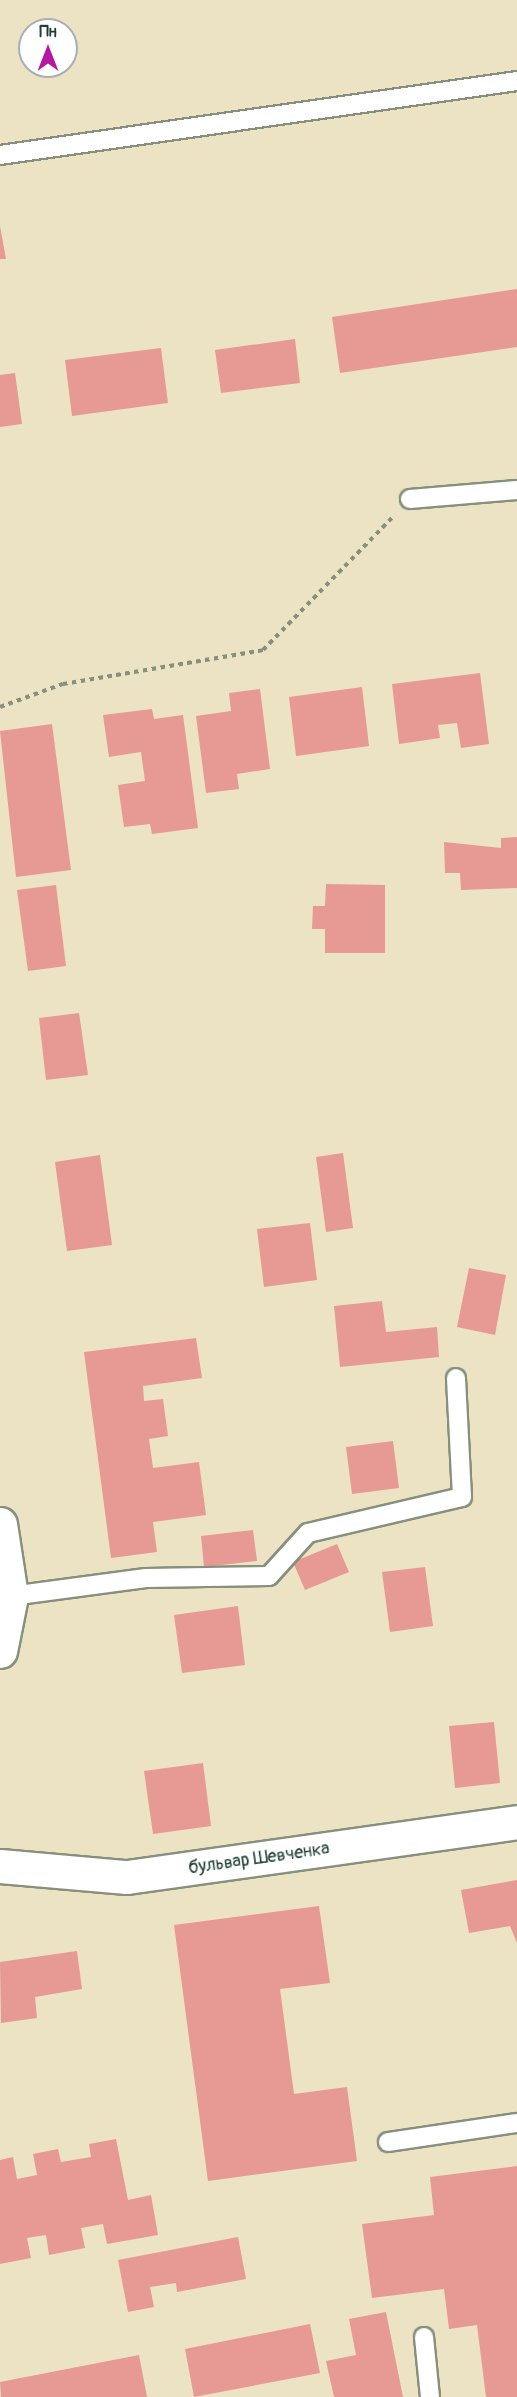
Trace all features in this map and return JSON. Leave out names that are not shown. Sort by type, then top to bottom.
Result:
[{"type":"street","points":[[0,1524],[11,1596],[0,1651]]},
{"type":"street","name":"бульвар Шевченка","points":[[0,1866],[127,1877],[517,1822]]},
{"type":"lane","points":[[0,155],[517,81]]},
{"type":"lane","points":[[410,499],[517,490]]},
{"type":"lane","points":[[11,1596],[146,1578],[269,1576],[308,1533],[462,1497],[456,1378]]},
{"type":"lane","points":[[388,2142],[517,2123]]},
{"type":"lane","points":[[424,2337],[430,2397]]},
{"type":"path","points":[[0,707],[63,684],[263,650],[410,499]]},
{"type":"building","points":[[0,226],[6,259],[0,259]]},
{"type":"building","points":[[517,289],[517,347],[340,373],[332,317]]},
{"type":"building","points":[[295,339],[300,383],[221,393],[215,350]]},
{"type":"building","points":[[161,348],[168,403],[72,416],[65,360]]},
{"type":"building","points":[[15,373],[22,424],[0,427],[0,375]]},
{"type":"building","points":[[480,673],[489,744],[461,748],[457,723],[438,725],[440,738],[399,744],[392,684]]},
{"type":"building","points":[[362,687],[369,746],[296,756],[289,697]]},
{"type":"building","points":[[260,689],[270,769],[237,774],[239,789],[206,793],[196,716],[231,711],[229,693]]},
{"type":"building","points":[[152,709],[154,719],[183,715],[198,828],[152,834],[150,824],[124,827],[118,785],[145,781],[141,752],[109,757],[103,715]]},
{"type":"building","points":[[52,724],[71,870],[16,877],[0,731]]},
{"type":"building","points":[[517,837],[517,888],[461,890],[460,873],[445,873],[444,842],[501,848],[501,838]]},
{"type":"building","points":[[326,884],[385,885],[385,953],[325,953],[325,929],[312,929],[313,906],[325,906]]},
{"type":"building","points":[[56,885],[66,966],[28,971],[17,890]]},
{"type":"building","points":[[79,1013],[88,1075],[46,1080],[39,1018]]},
{"type":"building","points":[[343,1153],[353,1228],[326,1232],[316,1157]]},
{"type":"building","points":[[100,1155],[112,1245],[67,1251],[55,1162]]},
{"type":"building","points":[[310,1223],[317,1280],[264,1287],[257,1229]]},
{"type":"building","points":[[469,1268],[506,1275],[495,1335],[457,1327]]},
{"type":"building","points":[[382,1301],[386,1332],[437,1327],[439,1357],[340,1367],[334,1306]]},
{"type":"building","points":[[196,1338],[202,1378],[143,1386],[144,1401],[163,1399],[168,1436],[149,1439],[153,1468],[199,1462],[206,1515],[153,1522],[157,1552],[111,1558],[84,1352]]},
{"type":"building","points":[[393,1441],[399,1488],[352,1494],[346,1447]]},
{"type":"building","points":[[253,1530],[257,1561],[204,1567],[201,1536]]},
{"type":"building","points":[[337,1544],[349,1572],[305,1590],[293,1562]]},
{"type":"building","points":[[425,1567],[433,1626],[390,1632],[382,1572]]},
{"type":"building","points":[[238,1606],[245,1665],[182,1673],[174,1615]]},
{"type":"building","points":[[494,1722],[500,1783],[455,1788],[449,1726]]},
{"type":"building","points":[[203,1763],[211,1826],[153,1834],[144,1771]]},
{"type":"building","points":[[517,1880],[517,1943],[510,1926],[469,1933],[461,1890]]},
{"type":"building","points":[[319,1906],[330,1983],[280,1989],[294,2094],[347,2087],[357,2161],[208,2181],[174,1925]]},
{"type":"building","points":[[77,1951],[82,1989],[35,1997],[37,2018],[1,2023],[0,1962]]},
{"type":"building","points":[[116,2139],[128,2200],[151,2195],[158,2235],[107,2244],[103,2224],[81,2228],[85,2248],[49,2255],[46,2235],[27,2238],[31,2258],[0,2264],[0,2160],[13,2157],[17,2179],[37,2175],[33,2154],[58,2149],[61,2162],[91,2157],[89,2144]]},
{"type":"building","points":[[517,2166],[517,2397],[486,2397],[477,2325],[449,2329],[444,2289],[372,2298],[362,2224],[434,2215],[430,2177]]},
{"type":"building","points":[[238,2237],[246,2279],[177,2292],[176,2283],[150,2287],[154,2307],[128,2312],[118,2260]]},
{"type":"building","points":[[386,2312],[403,2397],[334,2397],[326,2361],[356,2355],[349,2319]]},
{"type":"building","points":[[310,2324],[320,2373],[194,2397],[185,2349]]},
{"type":"building","points":[[139,2355],[147,2397],[1,2397],[0,2382]]}]
